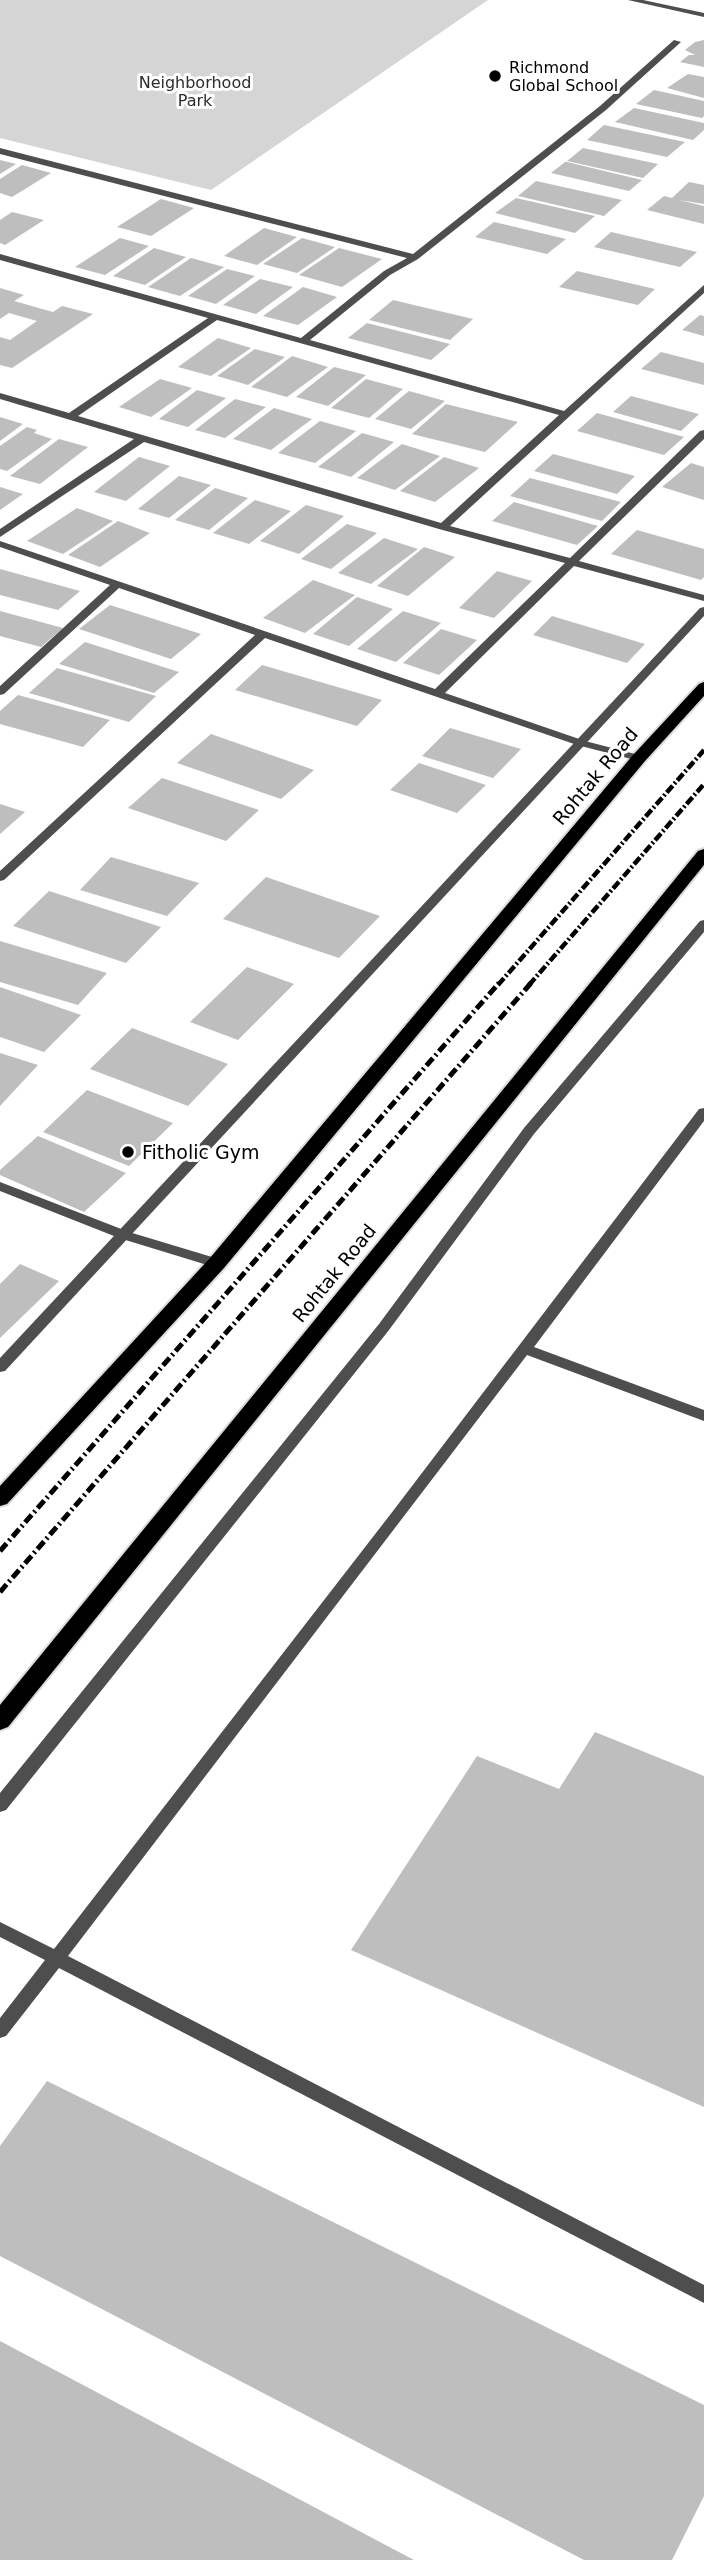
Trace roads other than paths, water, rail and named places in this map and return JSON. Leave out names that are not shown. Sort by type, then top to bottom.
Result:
[{"type":"highway","name":"Rohtak Road","points":[[0,1499],[217,1263],[639,758],[704,687]]},
{"type":"highway","name":"Rohtak Road","points":[[0,1721],[704,854]]},
{"type":"street","points":[[632,0],[704,15]]},
{"type":"street","points":[[304,341],[603,108],[677,42]]},
{"type":"street","points":[[0,151],[415,257]]},
{"type":"street","points":[[0,257],[565,414]]},
{"type":"street","points":[[443,527],[704,288]]},
{"type":"street","points":[[71,417],[215,317]]},
{"type":"street","points":[[0,396],[443,527],[704,598]]},
{"type":"street","points":[[438,693],[704,433]]},
{"type":"street","points":[[0,534],[141,439]]},
{"type":"street","points":[[0,544],[581,743],[639,758]]},
{"type":"street","points":[[0,692],[118,584]]},
{"type":"street","points":[[0,1367],[704,610]]},
{"type":"street","points":[[0,877],[264,633]]},
{"type":"street","points":[[0,1805],[384,1327],[529,1131],[704,924]]},
{"type":"street","points":[[0,2031],[398,1515],[704,1112]]},
{"type":"street","points":[[0,1186],[124,1236],[217,1263]]},
{"type":"street","points":[[523,1348],[704,1416]]},
{"type":"street","points":[[0,1929],[704,2294]]},
{"type":"railway","points":[[498,985],[704,750]]},
{"type":"railway","points":[[529,985],[704,784]]},
{"type":"railway","points":[[0,1551],[499,983]]},
{"type":"railway","points":[[0,1592],[531,983]]},
{"type":"place","name":"Richmond Global School","points":[[495,76]]},
{"type":"place","name":"Fitholic Gym","points":[[128,1152]]},
{"type":"park label","name":"Neighborhood Park","points":[[195,91]]}]
